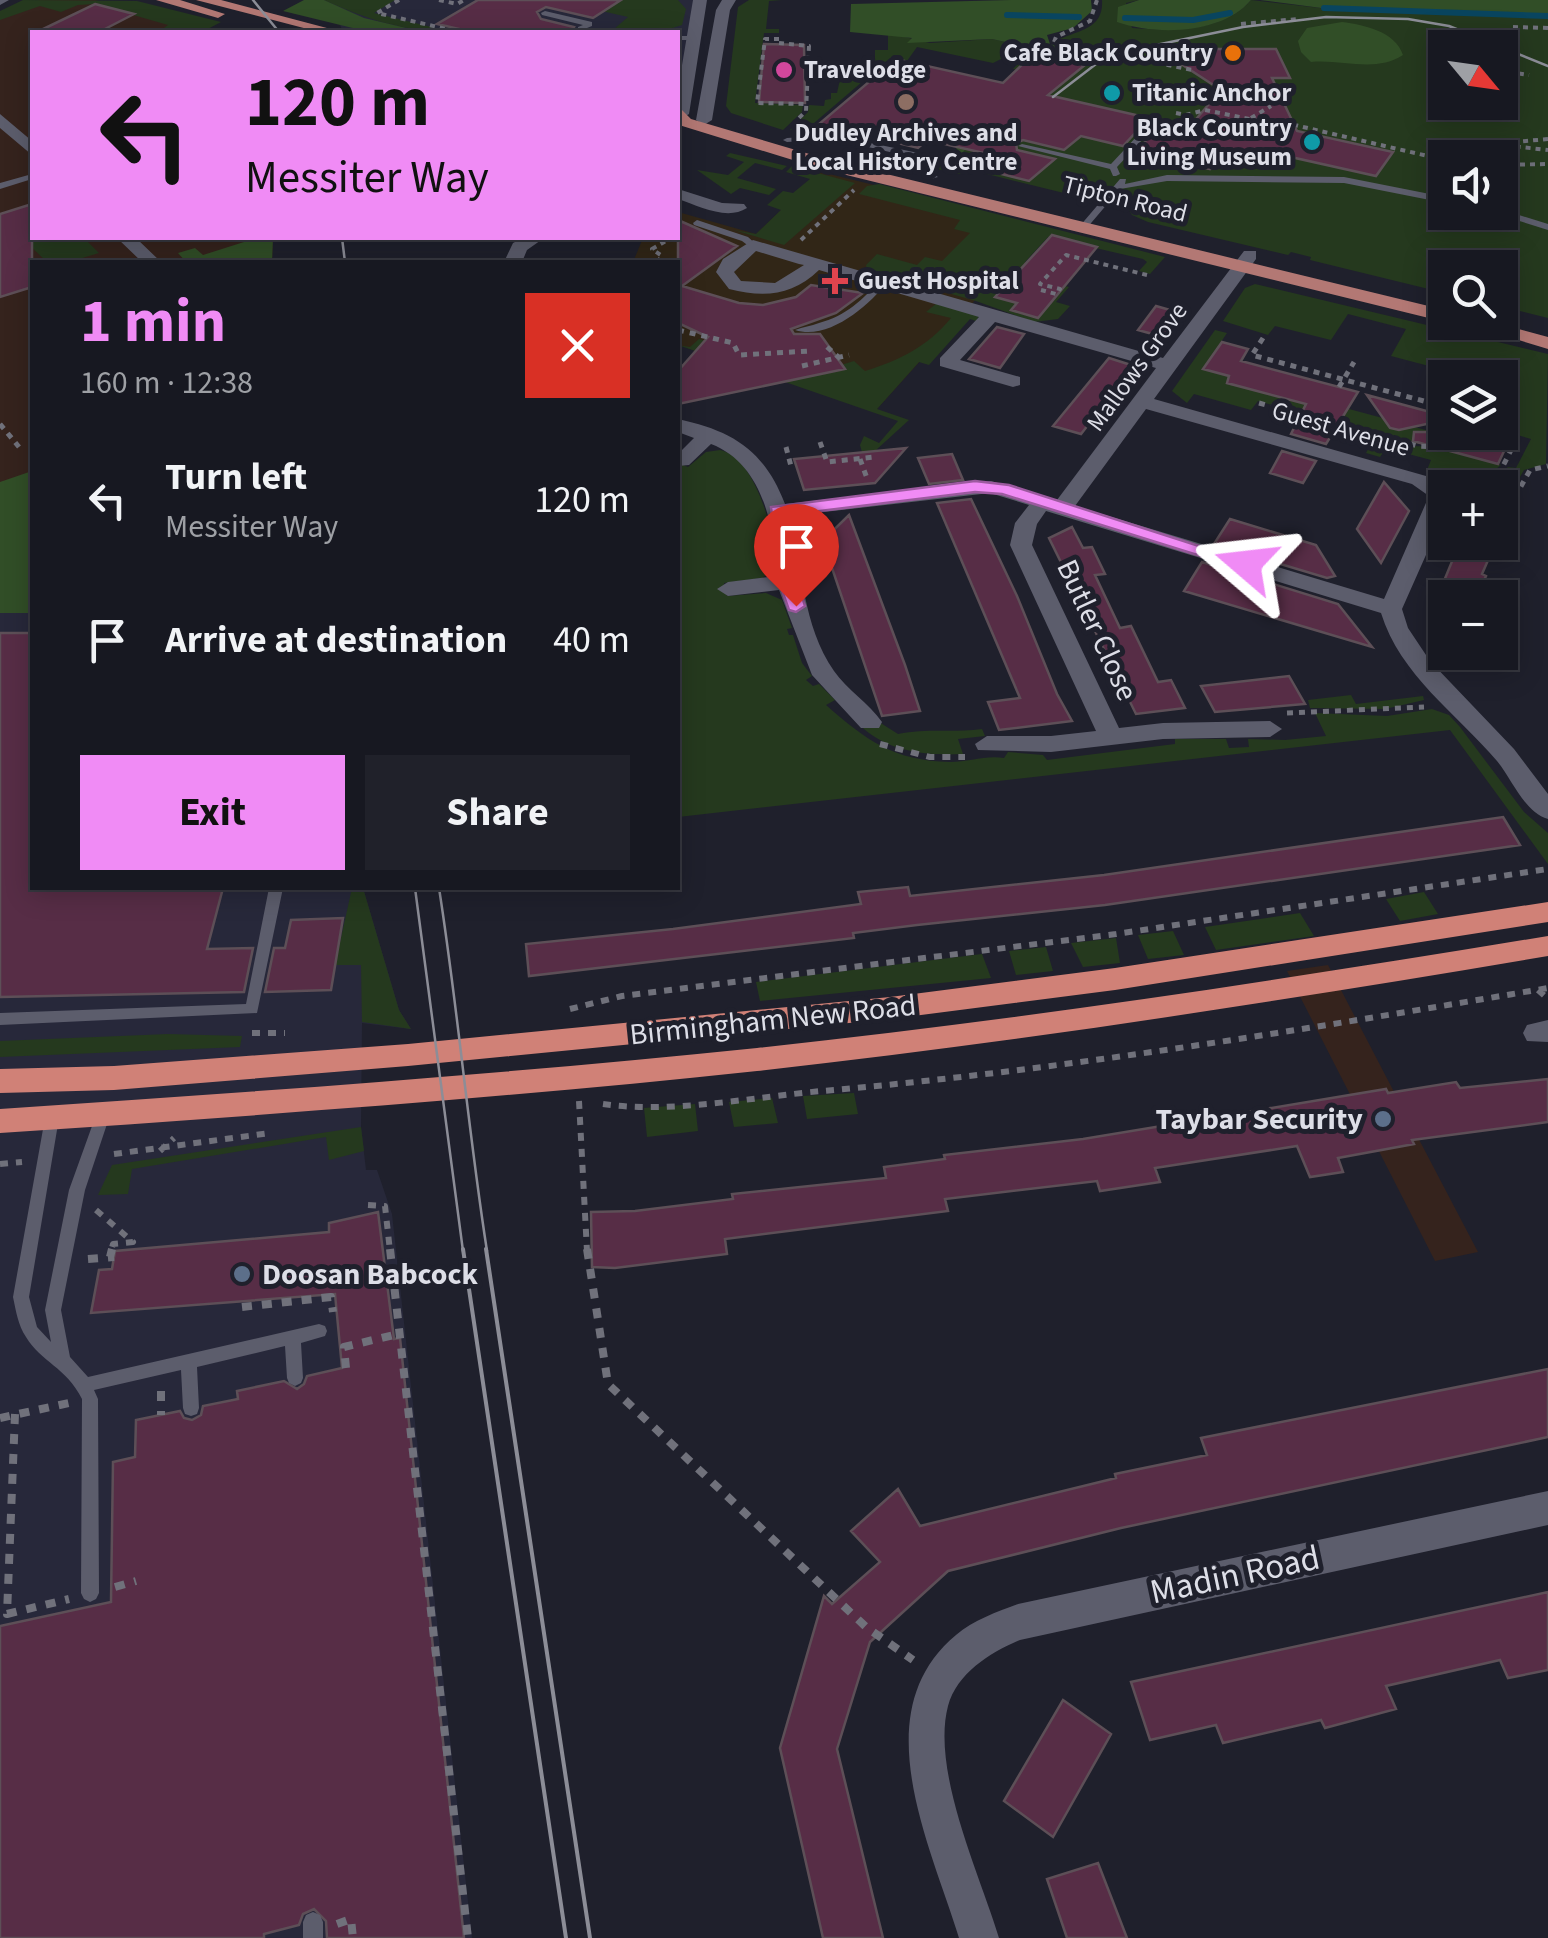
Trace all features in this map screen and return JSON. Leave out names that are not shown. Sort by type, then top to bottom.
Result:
[{"type":"highway","name":"Birmingham New Road","points":[[0,1081],[114,1078],[688,1030],[890,1008],[1115,979],[1548,912]]},
{"type":"highway","name":"Birmingham New Road","points":[[0,1121],[103,1116],[759,1059],[1296,988],[1548,946]]},
{"type":"highway","points":[[103,1116],[114,1078]]},
{"type":"highway","points":[[52,1118],[54,1080]]},
{"type":"main road","points":[[162,0],[212,6],[326,30]]},
{"type":"main road","points":[[212,6],[286,30]]},
{"type":"main road","name":"Tipton Road","points":[[680,122],[704,120],[787,140],[934,177],[1087,222]]},
{"type":"main road","name":"Tipton Road","points":[[680,122],[834,166],[1428,300]]},
{"type":"main road","name":"Tipton Road","points":[[1246,260],[1428,311]]},
{"type":"main road","points":[[1519,329],[1548,329]]},
{"type":"main road","points":[[1519,329],[1548,343]]},
{"type":"street","points":[[680,115],[700,0]]},
{"type":"street","points":[[704,120],[723,10],[729,0]]},
{"type":"street","points":[[686,75],[712,70]]},
{"type":"street","points":[[0,119],[30,148]]},
{"type":"street","points":[[680,195],[722,208],[738,208]]},
{"type":"street","points":[[128,240],[150,260]]},
{"type":"street","points":[[515,260],[530,240]]},
{"type":"street","points":[[816,262],[789,286],[761,291],[735,285],[725,272],[729,263],[753,246],[816,262],[884,281],[1168,366]]},
{"type":"street","name":"Mallows Grove","points":[[1053,504],[1144,402],[1246,260]]},
{"type":"street","points":[[992,315],[947,362],[1013,381]]},
{"type":"street","name":"Guest Avenue","points":[[1144,402],[1426,482],[1440,499],[1391,609]]},
{"type":"street","points":[[680,427],[746,453],[762,472],[786,544],[788,582],[824,675],[870,731]]},
{"type":"street","points":[[682,460],[708,435]]},
{"type":"street","points":[[777,511],[975,486],[1003,489],[1391,609],[1393,622],[1434,681],[1505,755],[1548,810]]},
{"type":"street","name":"Butler Close","points":[[1053,504],[1026,523],[1021,546],[1110,735]]},
{"type":"street","points":[[728,589],[788,582]]},
{"type":"street","name":"Butler Close","points":[[995,743],[1051,744],[1110,735],[1270,730]]},
{"type":"street","name":"Madin Road","points":[[941,1680],[966,1648],[1018,1622],[1548,1508]]},
{"type":"street","points":[[941,1680],[930,1704],[926,1731],[929,1768],[980,1938]]},
{"type":"lane","points":[[545,13],[589,24],[580,29],[585,30]]},
{"type":"lane","points":[[680,38],[695,38]]},
{"type":"lane","points":[[1114,167],[1155,122]]},
{"type":"lane","points":[[1022,146],[1114,167]]},
{"type":"lane","points":[[1114,167],[1121,187]]},
{"type":"lane","points":[[0,186],[30,178]]},
{"type":"lane","points":[[1087,222],[1121,187],[1167,178],[1344,180],[1428,197]]},
{"type":"lane","points":[[1518,218],[1548,227]]},
{"type":"lane","points":[[698,223],[745,239],[753,246]]},
{"type":"lane","points":[[800,330],[826,327],[852,312],[884,281]]},
{"type":"lane","points":[[0,1019],[252,1009],[276,890]]},
{"type":"lane","points":[[62,1357],[53,1310],[77,1190],[103,1116]]},
{"type":"lane","points":[[52,1118],[21,1297],[24,1322],[36,1343],[62,1357],[85,1385],[90,1399],[90,1593]]},
{"type":"lane","points":[[85,1385],[319,1332]]},
{"type":"lane","points":[[292,1337],[295,1378]]},
{"type":"lane","points":[[190,1361],[192,1408]]},
{"type":"path","points":[[399,0],[377,13],[449,30]]},
{"type":"path","points":[[440,0],[457,4],[464,0]]},
{"type":"path","points":[[1097,0],[1092,20],[1056,36],[1054,42],[1192,70]]},
{"type":"path","points":[[1240,24],[1293,16],[1298,19]]},
{"type":"path","points":[[1513,27],[1548,28]]},
{"type":"path","points":[[796,122],[806,112],[807,104],[810,46],[765,38],[757,103],[807,104]]},
{"type":"path","points":[[1518,73],[1529,75]]},
{"type":"path","points":[[1251,118],[1272,106]]},
{"type":"path","points":[[1176,112],[1186,115],[1205,110],[1278,125],[1286,123],[1428,156]]},
{"type":"path","points":[[1548,139],[1492,144],[1548,150]]},
{"type":"path","points":[[1518,165],[1548,164]]},
{"type":"path","points":[[785,254],[865,180]]},
{"type":"path","points":[[658,260],[662,256],[652,249],[668,240]]},
{"type":"path","points":[[1041,290],[1056,294],[1060,289],[1040,284],[1066,255],[1147,275]]},
{"type":"path","points":[[680,330],[733,343],[740,355],[790,354],[828,346],[842,360]]},
{"type":"path","points":[[1263,338],[1252,355],[1428,402]]},
{"type":"path","points":[[802,366],[849,356]]},
{"type":"path","points":[[1339,387],[1354,362]]},
{"type":"path","points":[[1259,403],[1428,447]]},
{"type":"path","points":[[0,424],[19,447]]},
{"type":"path","points":[[820,442],[827,462],[843,464],[874,457]]},
{"type":"path","points":[[786,447],[792,470]]},
{"type":"path","points":[[1518,487],[1530,470],[1548,466]]},
{"type":"path","points":[[1270,730],[1268,715],[1322,708],[1390,711],[1455,703]]},
{"type":"path","points":[[870,731],[908,754],[952,758],[999,754],[995,743]]},
{"type":"path","points":[[568,1009],[622,996],[1116,934],[1548,869]]},
{"type":"path","points":[[941,1680],[866,1627],[608,1384],[588,1271],[583,1099],[609,1106],[856,1089],[1286,1032],[1548,988]]},
{"type":"path","points":[[1538,989],[1548,999]]},
{"type":"path","points":[[245,1032],[304,1034]]},
{"type":"path","points":[[160,1151],[253,1138],[286,1129]]},
{"type":"path","points":[[368,1204],[385,1206],[468,1938]]},
{"type":"path","points":[[92,1206],[133,1242],[113,1244],[110,1257]]},
{"type":"path","points":[[346,1368],[344,1346],[402,1334]]},
{"type":"path","points":[[161,1384],[161,1415]]},
{"type":"path","points":[[15,1414],[8,1614],[136,1581]]},
{"type":"shaded area","points":[[40,0],[95,0],[203,30],[30,30],[30,240],[273,240],[272,260],[30,260],[30,613],[0,613],[0,13]]},
{"type":"shaded area","points":[[324,0],[700,0],[684,79],[680,81],[680,30],[342,30],[340,25],[362,18]]},
{"type":"shaded area","name":"Guest Hospital","points":[[821,172],[1042,226],[876,410],[680,346],[680,260],[634,260],[642,240],[680,240],[680,213],[756,234]]},
{"type":"shaded area","points":[[0,613],[30,613],[30,890],[364,890],[399,1010],[411,1029],[362,1023],[361,1127],[366,1170],[377,1170],[392,1214],[472,1938],[0,1938]]},
{"type":"shaded area","points":[[1328,965],[1478,1252],[1435,1261],[1287,971]]},
{"type":"green space","points":[[23,0],[137,1],[221,22],[206,30],[161,30],[168,25],[95,4],[61,12],[40,6],[0,20],[0,11]]},
{"type":"green space","points":[[304,0],[324,0],[364,18],[415,30],[361,30],[283,11]]},
{"type":"green space","points":[[324,0],[395,0],[374,13],[444,30],[419,30],[355,13]]},
{"type":"green space","points":[[621,0],[678,0],[686,9],[682,25],[666,30],[615,30],[628,17],[584,7],[594,1],[613,5]]},
{"type":"green space","points":[[749,0],[782,0],[769,1],[766,29],[779,29],[779,33],[764,33],[755,103],[803,105],[802,112],[783,130],[731,113],[726,106],[738,7]]},
{"type":"green space","points":[[1091,0],[1092,11],[1073,28],[1047,35],[1050,44],[1067,49],[958,157],[950,155],[1051,52],[992,39],[907,43],[912,38],[850,32],[851,4]]},
{"type":"green space","points":[[1102,0],[1139,0],[1126,3],[1132,28],[1196,27],[1227,18],[1251,0],[1329,9],[1548,18],[1548,318],[1518,310],[1518,250],[1428,250],[1428,289],[1291,252],[1288,255],[1148,222],[1132,215],[1126,205],[1092,190],[1068,194],[979,172],[960,174],[933,168],[936,152],[958,157],[1071,45],[1060,39],[1089,27],[1099,17]]},
{"type":"green space","points":[[1139,0],[1251,0],[1224,20],[1207,26],[1170,30],[1117,22],[1118,7]]},
{"type":"green space","points":[[1260,0],[1548,0],[1548,18],[1329,9]]},
{"type":"green space","points":[[1342,22],[1386,35],[1403,55],[1382,63],[1358,64],[1311,62],[1301,52],[1298,41],[1307,28]]},
{"type":"green space","points":[[888,33],[930,43],[992,39],[1052,52],[1047,57],[1033,54],[1025,71],[1013,69],[1025,56],[1013,53],[993,63],[917,47],[907,61],[890,58],[814,123],[823,125],[818,129],[790,130],[808,112],[809,105],[824,106],[831,93],[837,93],[841,75],[852,75],[853,68],[868,68],[868,63],[875,62],[875,50],[888,50]]},
{"type":"green space","points":[[730,153],[787,166],[782,170],[755,163],[737,178],[776,189],[769,195],[740,188],[731,194],[697,170],[728,175],[744,162],[726,156]]},
{"type":"green space","points":[[792,166],[855,183],[784,245],[734,230],[756,234],[781,210],[767,205],[783,191],[793,193],[810,179],[786,172]]},
{"type":"green space","points":[[879,184],[1165,257],[1150,274],[1139,271],[1147,262],[1143,259],[1048,237],[1025,262],[1038,266],[1032,273],[1019,270],[995,296],[1047,281],[1069,287],[1056,302],[1070,306],[1058,319],[1034,322],[867,270],[866,265],[877,254],[917,265],[925,257],[942,261],[970,233],[954,229],[960,220],[859,194],[867,186]]},
{"type":"green space","points":[[86,240],[99,253],[76,260],[45,260],[26,242]]},
{"type":"green space","points":[[273,240],[272,260],[184,260],[178,253],[195,248],[203,255],[244,242]]},
{"type":"green space","points":[[1255,284],[1428,325],[1428,340],[1489,340],[1548,354],[1546,464],[1524,470],[1518,480],[1518,470],[1505,470],[1516,468],[1531,439],[1518,435],[1518,360],[1428,360],[1428,366],[1391,356],[1406,329],[1348,314],[1331,340],[1275,326],[1268,335],[1223,321],[1245,288]]},
{"type":"green space","points":[[937,303],[979,316],[976,321],[970,319],[929,365],[919,362],[877,409],[909,420],[875,451],[876,455],[863,456],[860,445],[864,436],[879,443],[898,421],[680,346],[690,347],[699,339],[802,368],[809,377],[844,370],[841,365],[854,361],[865,371],[912,351],[951,318],[926,312]]},
{"type":"green space","points":[[1215,330],[1227,333],[1203,369],[1265,386],[1265,393],[1311,398],[1313,417],[1258,401],[1251,410],[1194,394],[1187,403],[1172,391]]},
{"type":"green space","points":[[1349,409],[1390,420],[1390,428],[1399,430],[1407,425],[1428,431],[1428,445],[1325,420],[1340,422],[1343,417],[1339,414]]},
{"type":"green space","points":[[1277,410],[1408,446],[1456,450],[1501,465],[1493,470],[1428,470],[1427,470],[1431,460],[1386,448],[1380,457],[1366,453],[1371,444],[1334,433],[1328,442],[1304,436],[1309,426],[1273,416]]},
{"type":"green space","points":[[720,450],[744,467],[768,518],[777,568],[762,578],[724,583],[727,596],[766,593],[782,600],[792,628],[787,629],[789,635],[793,635],[802,663],[812,676],[806,680],[813,686],[819,684],[835,700],[826,705],[882,746],[913,758],[950,762],[1004,758],[1008,752],[1043,755],[1047,760],[1175,744],[1175,739],[1226,739],[1229,748],[1249,747],[1248,739],[1326,736],[1315,713],[1387,716],[1432,709],[1449,715],[1524,812],[1548,833],[1548,864],[1450,730],[680,817],[680,464],[688,467],[706,452]]},
{"type":"green space","points":[[30,472],[30,613],[0,613],[0,482]]},
{"type":"green space","points":[[1351,695],[1356,704],[1423,696],[1424,700],[1385,709],[1310,708],[1308,700]]},
{"type":"green space","points":[[879,722],[898,734],[982,729],[985,736],[958,739],[963,754],[923,753],[885,742],[863,728]]},
{"type":"green space","points":[[352,890],[364,890],[399,1010],[411,1029],[362,1022],[361,965],[335,965]]},
{"type":"green space","points":[[1424,892],[1438,914],[1400,921],[1386,899]]},
{"type":"green space","points":[[1300,913],[1314,936],[1216,950],[1205,927]]},
{"type":"green space","points":[[1173,931],[1184,955],[1148,959],[1138,935]]},
{"type":"green space","points":[[1116,938],[1120,963],[1083,967],[1071,943]]},
{"type":"green space","points":[[1046,947],[1053,971],[1016,975],[1009,951]]},
{"type":"green space","points":[[982,954],[991,978],[760,1001],[756,982]]},
{"type":"green space","points":[[168,1034],[242,1036],[240,1047],[0,1057],[0,1041]]},
{"type":"green space","points":[[854,1093],[858,1114],[807,1119],[803,1096]]},
{"type":"green space","points":[[772,1098],[778,1123],[734,1127],[729,1102]]},
{"type":"green space","points":[[695,1104],[698,1131],[647,1137],[644,1108]]},
{"type":"green space","points":[[361,1127],[364,1151],[329,1160],[326,1137],[132,1169],[128,1194],[98,1195],[112,1165]]},
{"type":"building","points":[[478,0],[621,0],[593,18],[546,7],[537,12],[541,19],[574,27],[572,30],[463,30],[437,24]]},
{"type":"building","points":[[95,4],[134,14],[103,30],[41,30]]},
{"type":"building","name":"Travelodge","points":[[764,44],[804,45],[805,103],[759,102]]},
{"type":"building","points":[[1158,49],[1276,49],[1290,78],[1272,78],[1297,131],[1393,152],[1376,176],[1286,156],[1278,166],[1223,154],[1210,169],[1143,154],[1146,151],[1139,149],[1162,121],[1191,125],[1221,90]]},
{"type":"building","points":[[1033,54],[1085,65],[1048,95],[1149,118],[1123,146],[1081,136],[1064,150],[1023,140],[1016,143],[1017,150],[1055,159],[1029,181],[974,167],[988,154],[927,140],[918,148],[819,124],[896,59],[1003,83]]},
{"type":"building","points":[[30,205],[32,260],[30,288],[0,297],[0,214]]},
{"type":"building","points":[[680,221],[737,246],[682,286],[739,303],[763,305],[796,297],[811,285],[863,293],[836,313],[791,329],[794,334],[820,334],[845,369],[680,404],[680,369],[708,337],[680,324]]},
{"type":"building","points":[[1052,235],[1097,247],[1038,318],[1011,310],[1017,303],[995,297]]},
{"type":"building","points":[[1156,306],[1184,314],[1167,338],[1138,330]]},
{"type":"building","points":[[997,327],[1024,334],[1000,368],[969,359]]},
{"type":"building","points":[[1222,342],[1248,349],[1241,361],[1358,392],[1326,444],[1291,434],[1306,404],[1227,383],[1229,376],[1203,369]]},
{"type":"building","points":[[1109,358],[1134,366],[1081,434],[1053,426]]},
{"type":"building","points":[[1367,395],[1428,411],[1428,424],[1399,430],[1390,428]]},
{"type":"building","points":[[1414,432],[1428,432],[1428,445],[1413,441]]},
{"type":"building","points":[[906,448],[875,483],[804,490],[794,459]]},
{"type":"building","points":[[1446,450],[1505,450],[1498,464]]},
{"type":"building","points":[[1282,451],[1316,461],[1303,483],[1270,473]]},
{"type":"building","points":[[952,454],[963,480],[929,484],[918,458]]},
{"type":"building","points":[[1384,482],[1409,511],[1381,563],[1357,529]]},
{"type":"building","points":[[971,499],[1072,721],[999,730],[988,702],[1020,698],[937,503]]},
{"type":"building","points":[[849,515],[920,711],[882,716],[829,559],[802,561]]},
{"type":"building","points":[[1230,519],[1316,545],[1335,576],[1327,578],[1214,544]]},
{"type":"building","points":[[1072,527],[1083,548],[1092,547],[1105,574],[1095,575],[1120,628],[1131,626],[1158,682],[1171,680],[1185,708],[1136,714],[1049,538]]},
{"type":"building","points":[[1453,560],[1488,560],[1482,574],[1486,576],[1484,580],[1444,580]]},
{"type":"building","points":[[1202,562],[1338,604],[1372,647],[1184,591]]},
{"type":"building","points":[[0,633],[30,633],[30,890],[222,890],[207,949],[253,948],[244,992],[0,997]]},
{"type":"building","points":[[1289,676],[1305,704],[1215,712],[1201,686]]},
{"type":"building","points":[[1503,817],[1520,845],[1105,905],[917,925],[853,933],[854,938],[529,976],[526,944],[861,904],[858,892],[908,887],[910,896],[1104,875]]},
{"type":"building","points":[[343,918],[331,990],[265,992],[274,948],[285,948],[291,920]]},
{"type":"building","points":[[1548,1079],[1548,1122],[1412,1140],[1414,1144],[1338,1158],[1343,1172],[1310,1177],[1297,1146],[1155,1168],[1160,1182],[1100,1191],[1097,1181],[945,1199],[948,1211],[725,1239],[727,1254],[615,1268],[592,1267],[591,1212],[635,1211],[733,1199],[732,1194],[886,1178],[884,1167],[945,1159],[944,1155],[1083,1139],[1386,1089],[1388,1093],[1456,1082],[1460,1088]]},
{"type":"building","points":[[378,1212],[394,1339],[400,1338],[464,1938],[327,1938],[326,1921],[314,1909],[303,1914],[299,1925],[264,1934],[264,1938],[0,1938],[0,1626],[111,1602],[113,1462],[135,1457],[136,1420],[180,1411],[184,1418],[192,1420],[201,1415],[203,1406],[238,1399],[237,1391],[284,1381],[297,1389],[307,1376],[342,1368],[335,1294],[91,1313],[99,1270],[112,1269],[115,1251],[329,1232],[329,1223]]},
{"type":"building","points":[[1548,1369],[1548,1437],[1121,1528],[948,1571],[870,1642],[837,1749],[883,1938],[823,1938],[780,1748],[824,1596],[832,1604],[880,1562],[851,1531],[898,1489],[920,1526],[1116,1478],[1115,1474],[1207,1455],[1201,1438]]},
{"type":"building","points":[[1548,1592],[1548,1670],[1508,1678],[1500,1660],[1386,1686],[1396,1709],[1325,1728],[1321,1720],[1223,1743],[1216,1725],[1150,1740],[1131,1682]]},
{"type":"building","points":[[1063,1700],[1111,1734],[1053,1837],[1004,1801]]},
{"type":"building","points":[[1098,1863],[1127,1938],[1067,1938],[1047,1879]]},
{"type":"waterway","points":[[1324,8],[1548,16]]},
{"type":"waterway","points":[[1125,18],[1193,20],[1230,13]]},
{"type":"waterway","points":[[1007,15],[1079,17]]},
{"type":"tram line","points":[[253,0],[277,30]]},
{"type":"tram line","points":[[1053,97],[1096,64],[1122,52],[1243,27],[1326,17],[1408,19],[1449,26],[1548,66]]},
{"type":"tram line","points":[[342,240],[345,260]]},
{"type":"tram line","points":[[415,890],[463,1251]]},
{"type":"tram line","points":[[439,890],[487,1251]]},
{"type":"tram line","points":[[463,1249],[566,1938]]},
{"type":"tram line","points":[[486,1249],[590,1938]]},
{"type":"place","name":"Cafe Black Country","points":[[1233,53]]},
{"type":"place","name":"Travelodge","points":[[784,70]]},
{"type":"place","name":"Titanic Anchor","points":[[1112,93]]},
{"type":"place","name":"Dudley Archives and Local History Centre","points":[[906,102]]},
{"type":"place","name":"Black Country Living Museum","points":[[1312,142]]},
{"type":"place","name":"Guest Hospital","points":[[835,281]]},
{"type":"place","name":"Taybar Security","points":[[1383,1119]]},
{"type":"place","name":"Doosan Babcock","points":[[242,1274]]},
{"type":"route","points":[[796,606],[788,582],[786,544],[777,511],[975,486],[1003,489],[1246,564]]}]
